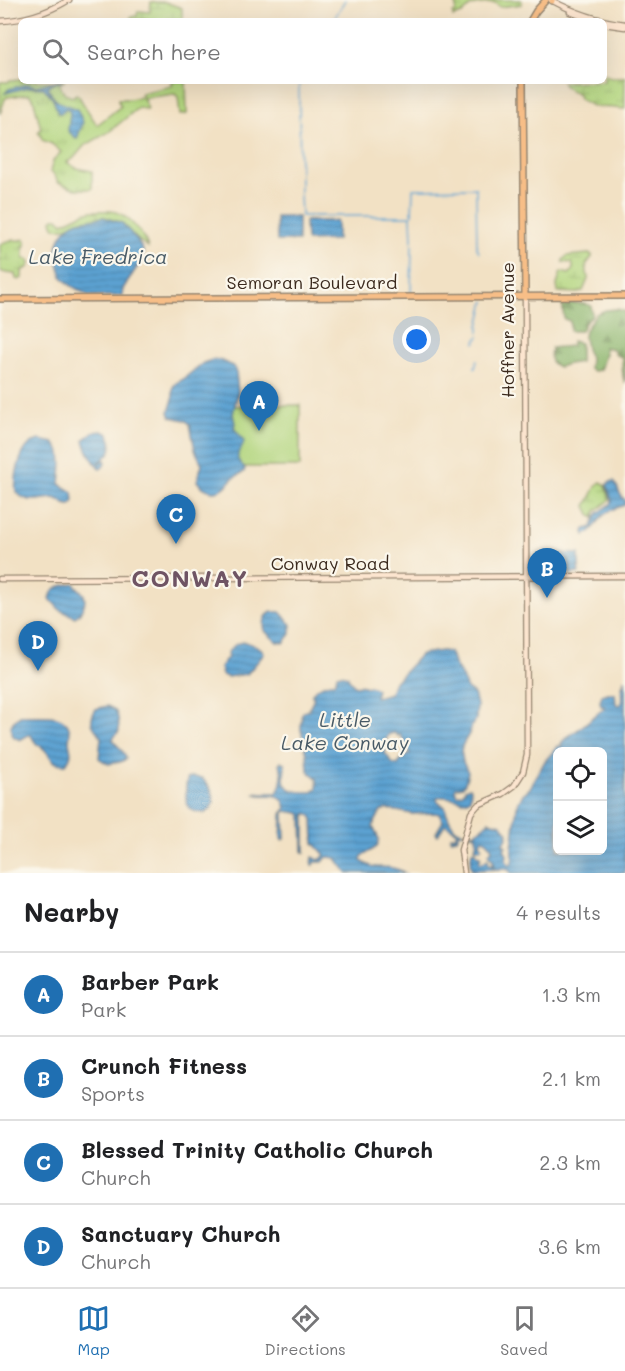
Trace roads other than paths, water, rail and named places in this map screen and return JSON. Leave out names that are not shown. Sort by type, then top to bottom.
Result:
[{"type":"main road","points":[[30,18],[70,0]]},
{"type":"main road","points":[[32,18],[48,13],[70,0]]},
{"type":"main road","points":[[544,0],[587,18]]},
{"type":"main road","points":[[530,18],[535,8],[544,0]]},
{"type":"main road","points":[[530,18],[544,0]]},
{"type":"main road","points":[[551,0],[573,12],[597,18]]},
{"type":"main road","points":[[1,23],[18,21]]},
{"type":"main road","points":[[607,21],[624,25]]},
{"type":"main road","points":[[607,22],[624,25]]},
{"type":"main road","name":"Hoffner Avenue","points":[[464,873],[461,852],[473,810],[511,788],[521,775],[526,763],[522,84]]},
{"type":"main road","name":"Hoffner Avenue","points":[[521,97],[523,110],[522,191],[525,214],[523,342],[523,522],[525,536]]},
{"type":"main road","points":[[174,301],[183,298]]},
{"type":"main road","name":"Semoran Boulevard","points":[[0,301],[183,298],[194,300]]},
{"type":"main road","name":"Semoran Boulevard","points":[[0,301],[625,298]]},
{"type":"main road","points":[[106,302],[113,299]]},
{"type":"main road","points":[[523,342],[525,355]]},
{"type":"main road","points":[[524,389],[525,398]]},
{"type":"main road","points":[[523,409],[525,420]]},
{"type":"main road","name":"Conway Road","points":[[348,578],[525,577]]},
{"type":"main road","name":"Conway Road","points":[[0,580],[625,577]]},
{"type":"main road","points":[[222,580],[228,578]]},
{"type":"main road","points":[[53,581],[61,579]]},
{"type":"main road","name":"Conway Road","points":[[0,580],[253,579]]},
{"type":"water","points":[[28,84],[36,86],[52,84],[48,87],[53,97],[77,109],[83,122],[77,139],[68,131],[70,113],[68,109],[58,113],[53,99],[44,88],[29,87],[5,93],[9,89]]},
{"type":"water","name":"Lake Fredrica","points":[[103,217],[122,223],[138,241],[143,251],[143,258],[123,289],[122,296],[89,296],[70,285],[62,277],[57,259],[58,244],[65,230],[79,221]]},
{"type":"water","points":[[276,217],[298,217],[298,241],[277,241]]},
{"type":"water","points":[[306,221],[336,221],[337,240],[307,241]]},
{"type":"water","points":[[212,360],[227,363],[234,367],[236,372],[238,392],[233,414],[234,428],[244,441],[238,454],[238,460],[245,468],[244,472],[216,491],[208,490],[197,481],[202,464],[195,450],[190,424],[185,420],[171,417],[169,412],[173,399],[173,387],[176,383],[203,363]]},
{"type":"water","points":[[102,431],[109,434],[111,447],[107,456],[99,462],[99,465],[100,462],[106,461],[100,469],[90,456],[84,440],[93,432]]},
{"type":"water","points":[[40,440],[54,443],[58,448],[62,463],[60,484],[73,492],[74,501],[70,505],[53,498],[29,500],[16,492],[17,473],[23,453],[30,444]]},
{"type":"water","points":[[614,481],[625,500],[625,505],[607,513],[585,535],[585,529],[592,527],[598,513],[611,504],[607,485]]},
{"type":"water","points":[[556,553],[579,554],[579,573],[570,574],[569,558],[568,574],[556,573]]},
{"type":"water","points":[[74,583],[85,598],[83,608],[75,617],[60,610],[50,599],[56,588]]},
{"type":"water","points":[[272,612],[280,612],[291,624],[291,634],[284,643],[277,642],[265,631],[265,620]]},
{"type":"water","points":[[246,642],[259,647],[264,654],[247,674],[227,677],[222,675],[220,668],[228,658],[230,650],[237,644]]},
{"type":"water","name":"Little Lake Conway","points":[[442,651],[452,656],[467,689],[474,694],[477,705],[476,719],[461,750],[468,772],[463,786],[456,787],[455,790],[457,795],[463,793],[465,789],[470,787],[471,789],[470,798],[467,800],[444,797],[437,799],[445,807],[454,827],[460,831],[476,833],[490,822],[488,821],[501,824],[508,832],[503,843],[506,846],[504,848],[507,855],[506,861],[510,865],[513,855],[517,806],[553,752],[553,855],[607,855],[607,747],[562,747],[561,744],[605,708],[601,706],[602,695],[615,693],[616,704],[621,705],[625,679],[625,873],[512,873],[507,869],[472,870],[470,864],[472,851],[481,857],[479,862],[482,863],[488,859],[488,864],[492,866],[493,863],[494,866],[495,864],[488,854],[492,850],[486,840],[482,839],[480,842],[482,847],[475,849],[477,840],[475,834],[459,833],[457,838],[450,839],[457,832],[445,824],[438,835],[436,833],[443,821],[439,814],[412,814],[387,809],[381,811],[373,826],[379,839],[377,847],[362,856],[361,860],[371,866],[393,868],[405,873],[347,873],[337,858],[327,857],[323,862],[315,862],[312,865],[313,857],[320,860],[325,855],[314,843],[311,816],[307,813],[305,816],[305,853],[303,852],[302,816],[299,813],[285,811],[285,839],[282,840],[282,814],[286,808],[284,802],[278,796],[255,794],[277,793],[282,778],[279,764],[281,761],[285,764],[284,782],[288,787],[306,792],[313,792],[317,788],[317,778],[308,770],[301,717],[303,712],[309,710],[314,697],[312,693],[322,685],[334,683],[337,675],[341,674],[348,676],[355,686],[369,686],[377,689],[375,697],[390,693],[393,684],[421,654]],"holes":[[[395,733],[398,736],[400,734],[410,753],[398,765],[393,764],[385,753],[386,739],[389,734]]]},
{"type":"water","points":[[107,706],[118,716],[119,731],[113,740],[126,759],[108,764],[99,758],[101,737],[92,722],[96,709]]},
{"type":"water","points":[[22,715],[55,717],[66,722],[70,730],[71,753],[66,764],[53,761],[31,735],[20,740],[14,737],[11,730],[12,724]]},
{"type":"water","points":[[188,778],[202,778],[213,795],[212,808],[204,813],[192,810],[188,806],[186,785]]},
{"type":"waterway","points":[[335,18],[345,0]]},
{"type":"waterway","points":[[299,84],[300,192]]},
{"type":"waterway","points":[[412,241],[413,189],[476,188],[477,248],[479,252]]},
{"type":"waterway","points":[[300,194],[301,216],[410,216]]},
{"type":"waterway","points":[[411,294],[412,245]]},
{"type":"waterway","points":[[479,332],[485,301]]},
{"type":"waterway","points":[[475,343],[479,336]]},
{"type":"waterway","points":[[475,368],[477,360]]},
{"type":"place","name":"Barber Park","points":[[259,431]]},
{"type":"place","name":"Blessed Trinity Catholic Church","points":[[176,544]]},
{"type":"place","name":"Crunch Fitness","points":[[547,598]]},
{"type":"place","name":"Sanctuary Church","points":[[38,671]]},
{"type":"district","name":"CONWAY","points":[[190,579]]}]
